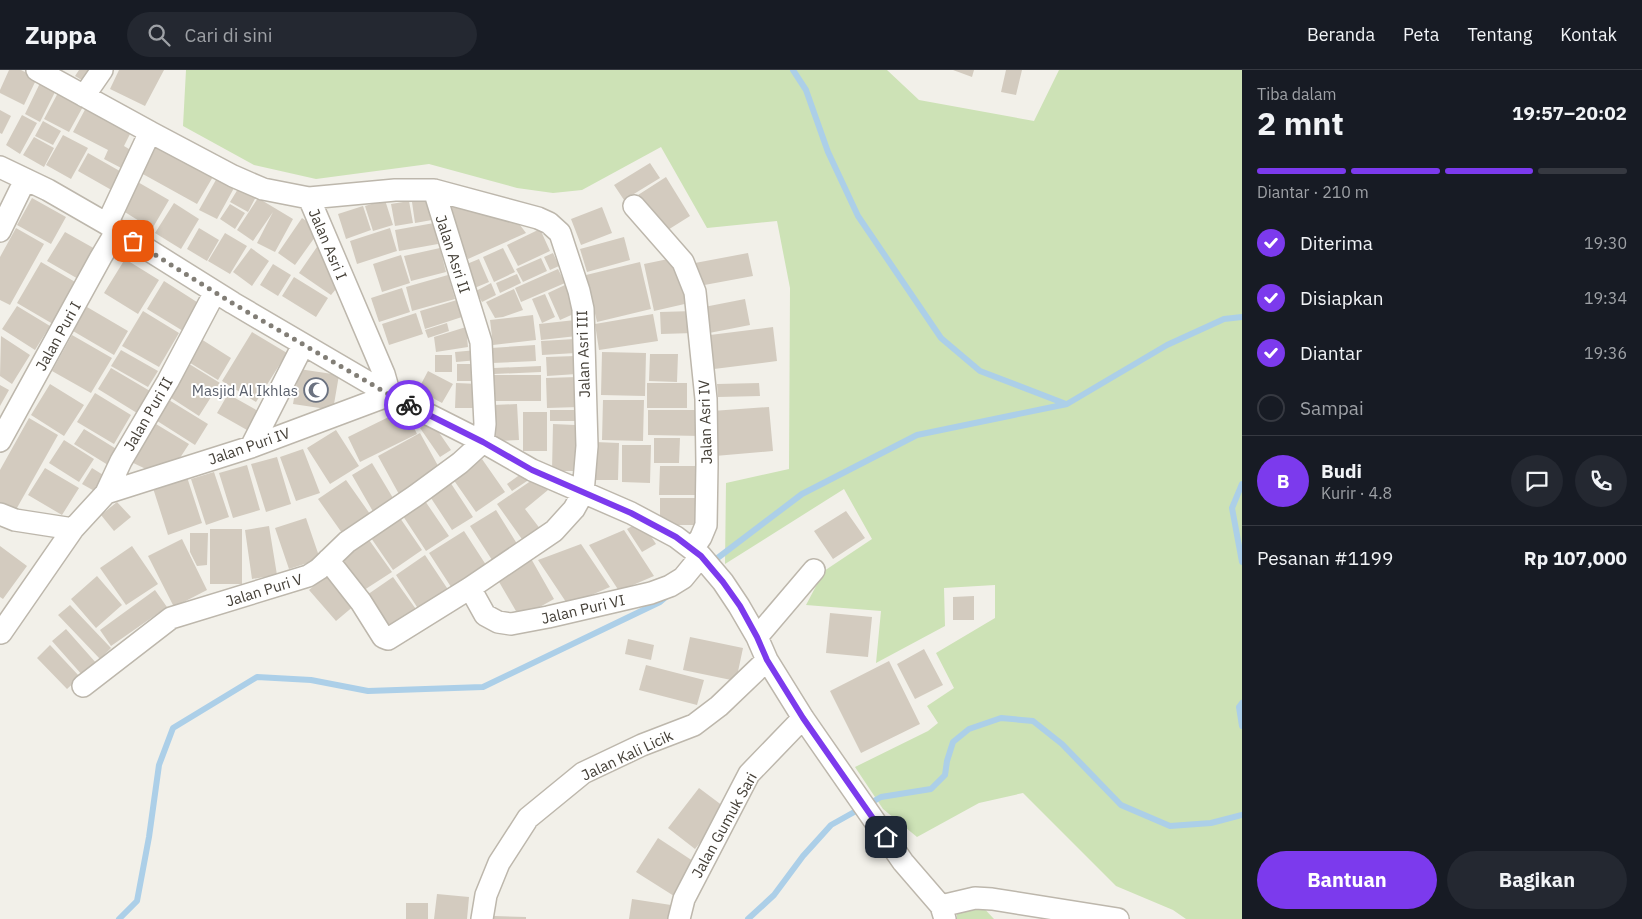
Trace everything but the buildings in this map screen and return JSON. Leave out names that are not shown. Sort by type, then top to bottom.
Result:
[{"type":"street","name":"Jalan Asri I","points":[[37,70],[233,176],[263,189],[308,198],[384,374],[390,395]]},
{"type":"street","points":[[84,96],[102,70]]},
{"type":"street","name":"Jalan Puri I","points":[[1,438],[101,258],[150,132]]},
{"type":"street","points":[[0,167],[48,190],[112,227],[215,292],[390,395],[483,442],[532,470],[631,513],[676,537],[700,555],[740,606],[767,660],[803,718],[903,862],[943,913],[975,898],[1118,919]]},
{"type":"street","points":[[0,231],[25,180]]},
{"type":"street","points":[[308,198],[395,190],[434,190]]},
{"type":"street","name":"Jalan Asri II","points":[[434,190],[481,342],[486,424],[483,442]]},
{"type":"street","name":"Jalan Asri III","points":[[434,190],[538,218],[549,223],[560,233],[583,309],[587,446],[583,493]]},
{"type":"street","name":"Jalan Asri IV","points":[[634,206],[683,262],[695,292],[706,399],[708,464],[706,525],[701,537],[700,555]]},
{"type":"street","name":"Jalan Puri II","points":[[0,633],[73,529],[106,492],[121,461],[168,380],[215,292]]},
{"type":"street","points":[[251,447],[303,345]]},
{"type":"street","name":"Jalan Puri IV","points":[[106,492],[251,447],[390,395]]},
{"type":"street","name":"Jalan Puri V","points":[[83,686],[171,618],[308,576],[319,569],[346,542],[415,496],[460,463],[483,442]]},
{"type":"street","points":[[328,560],[362,602],[386,639],[388,639],[470,588],[554,531],[574,509],[583,493]]},
{"type":"street","points":[[0,514],[15,520],[73,529]]},
{"type":"street","name":"Jalan Puri VI","points":[[470,588],[485,615],[498,622],[511,624],[555,616],[651,593],[670,586],[683,578],[700,555]]},
{"type":"street","points":[[757,637],[814,570]]},
{"type":"street","name":"Jalan Kali Licik","points":[[482,919],[486,896],[499,864],[528,818],[583,773],[642,745],[694,725],[719,706],[767,660]]},
{"type":"street","name":"Jalan Gumuk Sari","points":[[679,919],[684,899],[749,774],[803,718]]},
{"type":"green space","points":[[186,70],[887,70],[919,100],[1034,121],[1059,70],[1242,70],[1242,919],[1186,919],[1173,910],[1116,886],[1023,793],[979,803],[917,837],[883,809],[855,767],[928,731],[938,723],[927,706],[954,688],[936,653],[995,618],[995,585],[944,588],[945,626],[876,663],[881,611],[806,605],[824,571],[872,539],[844,489],[725,564],[726,483],[789,469],[790,288],[777,221],[707,228],[661,147],[582,190],[553,193],[517,188],[429,164],[316,179],[254,165],[183,126]]},
{"type":"green space","points":[[979,903],[994,919],[957,919],[957,909]]},
{"type":"waterway","points":[[793,70],[806,90],[828,152],[858,216],[941,338],[980,371],[1066,404]]},
{"type":"waterway","points":[[711,563],[802,494],[917,435],[1067,404],[1167,345],[1224,319],[1242,317]]},
{"type":"waterway","points":[[1242,484],[1232,508],[1242,562]]},
{"type":"waterway","points":[[119,919],[137,901],[149,837],[159,765],[173,728],[257,677],[311,680],[368,691],[483,687],[660,602],[667,596]]},
{"type":"waterway","points":[[1242,703],[1239,707],[1242,726]]},
{"type":"waterway","points":[[748,919],[774,895],[803,856],[831,825],[881,797],[931,789],[945,775],[953,742],[969,729],[1001,718],[1033,721],[1062,744],[1121,805],[1170,826],[1211,823],[1242,815]]},
{"type":"way so far","points":[[133,241],[232,303],[409,405]]},
{"type":"place","name":"Masjid Al Ikhlas","points":[[316,390]]},
{"type":"route","points":[[409,405],[483,442],[532,470],[631,513],[676,537],[701,556],[740,606],[767,660],[803,718],[886,837]]}]
